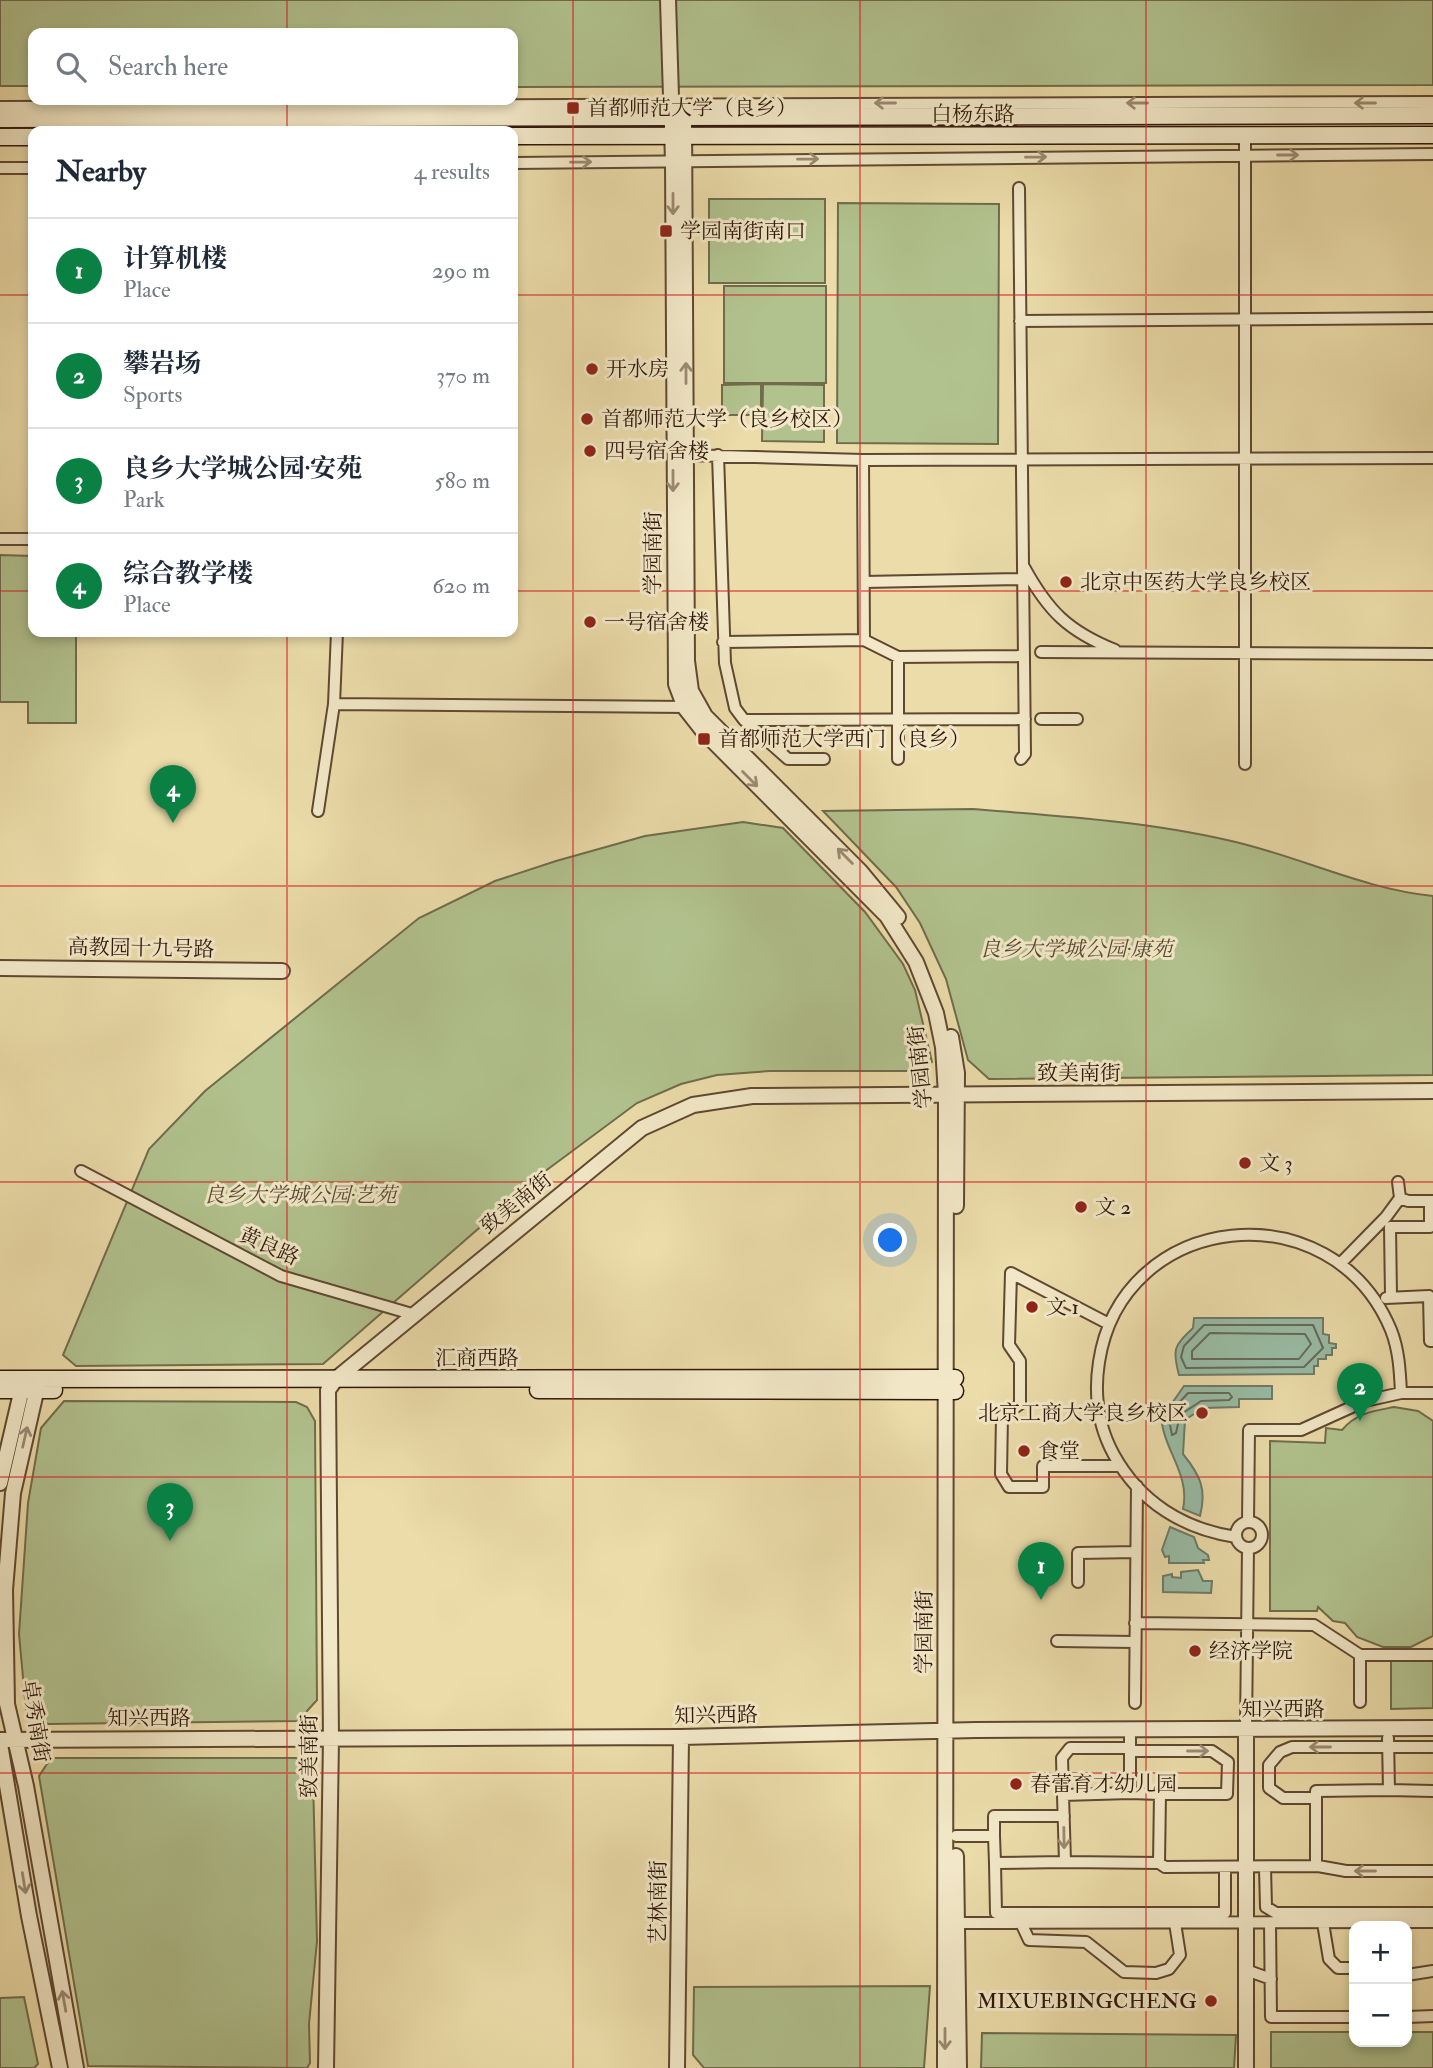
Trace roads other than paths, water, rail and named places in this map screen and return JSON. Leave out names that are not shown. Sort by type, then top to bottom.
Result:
[{"type":"main road","points":[[0,119],[676,112],[1433,115]]},
{"type":"main road","name":"白杨东路","points":[[518,136],[1433,135]]},
{"type":"main road","points":[[0,137],[28,137]]},
{"type":"main road","name":"汇商西路","points":[[0,1379],[29,1384],[951,1384]]},
{"type":"main road","name":"汇商西路","points":[[0,1390],[29,1384]]},
{"type":"street","name":"学园南街","points":[[668,0],[679,161],[686,456],[687,661],[691,706]]},
{"type":"street","points":[[0,107],[676,112],[1433,102]]},
{"type":"street","points":[[1245,135],[1245,764]]},
{"type":"street","points":[[518,163],[1433,154]]},
{"type":"street","name":"学园南街","points":[[679,161],[676,684],[691,706],[860,871],[895,912],[926,962],[944,1009],[957,1073],[952,1094],[951,1730],[945,2068]]},
{"type":"street","points":[[0,168],[28,168]]},
{"type":"street","points":[[1018,188],[1025,719],[1025,754],[1021,760]]},
{"type":"street","points":[[1020,321],[1433,318]]},
{"type":"street","points":[[686,456],[863,460],[1433,458]]},
{"type":"street","points":[[718,456],[723,642],[735,708],[744,720],[788,760],[824,760]]},
{"type":"street","points":[[863,460],[864,640]]},
{"type":"street","points":[[0,539],[28,539]]},
{"type":"street","points":[[1023,564],[1044,602],[1065,624],[1090,640],[1122,653]]},
{"type":"street","points":[[864,582],[1023,579]]},
{"type":"street","points":[[318,811],[334,704],[337,637]]},
{"type":"street","points":[[723,642],[864,640],[898,657],[1024,656]]},
{"type":"street","points":[[1041,652],[1433,654]]},
{"type":"street","points":[[898,657],[898,760]]},
{"type":"street","points":[[334,704],[691,706]]},
{"type":"street","points":[[744,720],[1025,719]]},
{"type":"street","points":[[1041,719],[1077,719]]},
{"type":"street","name":"高教园十九号路","points":[[0,968],[282,971]]},
{"type":"street","name":"致美南街","points":[[326,2068],[331,1739],[332,1385],[412,1314],[642,1128],[694,1105],[752,1096],[1433,1091]]},
{"type":"street","name":"黄良路","points":[[81,1171],[281,1276],[412,1314]]},
{"type":"street","points":[[1340,1264],[1386,1217],[1400,1198],[1398,1182]]},
{"type":"street","points":[[1391,1296],[1390,1227],[1430,1227],[1432,1221],[1432,1201],[1400,1198]]},
{"type":"street","points":[[1236,1537],[1215,1534],[1174,1517],[1154,1504],[1120,1466],[1102,1426],[1096,1379],[1109,1324],[1126,1295],[1156,1265],[1194,1244],[1214,1237],[1258,1233],[1320,1251],[1355,1276],[1381,1310],[1397,1350],[1401,1393]]},
{"type":"street","points":[[1109,1324],[1011,1273],[1009,1345],[1020,1360],[1020,1404],[1002,1416],[1001,1474],[1009,1487],[1042,1487],[1042,1466],[1120,1466]]},
{"type":"street","points":[[1381,1310],[1386,1296],[1429,1296],[1430,1341],[1433,1341]]},
{"type":"street","points":[[0,1483],[29,1384]]},
{"type":"street","name":"卓秀南街","points":[[29,1384],[13,1493],[5,1590],[7,1704],[76,2068]]},
{"type":"street","points":[[1248,1522],[1249,1430],[1301,1430],[1347,1408],[1401,1393],[1433,1393]]},
{"type":"street","points":[[1135,1703],[1137,1486]]},
{"type":"street","points":[[1248,1522],[1257,1525],[1262,1536],[1259,1544],[1248,1548],[1240,1544],[1236,1537],[1241,1525],[1248,1522]]},
{"type":"street","points":[[1246,2068],[1248,1548]]},
{"type":"street","points":[[1078,1582],[1079,1553],[1136,1552]]},
{"type":"street","points":[[1135,1623],[1314,1625],[1360,1655],[1433,1655]]},
{"type":"street","points":[[1057,1641],[1135,1642]]},
{"type":"street","points":[[1360,1655],[1360,1702]]},
{"type":"street","name":"知兴西路","points":[[0,1742],[681,1737],[951,1730],[1433,1728]]},
{"type":"street","name":"学园南街","points":[[951,1730],[956,1839],[959,2068]]},
{"type":"street","name":"艺林南街","points":[[677,2068],[681,1737]]},
{"type":"street","name":"卓秀南街","points":[[0,1742],[60,2068]]},
{"type":"street","points":[[1388,1743],[1389,1790]]},
{"type":"street","points":[[1316,1798],[1283,1798],[1269,1788],[1269,1765],[1280,1752],[1292,1747],[1388,1743],[1433,1748]]},
{"type":"street","points":[[1130,1745],[1130,1793]]},
{"type":"street","points":[[1063,1795],[1227,1794],[1228,1762],[1212,1751],[1130,1745],[1070,1748],[1062,1758],[1063,1795],[1064,1816],[1065,1862]]},
{"type":"street","points":[[1316,1866],[1316,1791],[1433,1791]]},
{"type":"street","points":[[1159,1863],[1160,1794]]},
{"type":"street","points":[[1064,1816],[994,1816],[996,1913],[1225,1913],[1225,1867]]},
{"type":"street","points":[[956,1839],[995,1839]]},
{"type":"street","points":[[995,1863],[1159,1863],[1165,1867],[1316,1866],[1346,1871],[1433,1871]]},
{"type":"street","points":[[1265,1868],[1266,1907],[1276,1913],[1433,1913]]},
{"type":"street","points":[[957,1923],[1433,1922]]},
{"type":"street","points":[[1021,1923],[1029,1940],[1086,1942],[1124,1972],[1156,1973],[1169,1969],[1180,1955],[1175,1923]]},
{"type":"street","points":[[1270,1923],[1271,2017],[1349,2017]]},
{"type":"street","points":[[1322,1923],[1329,1959],[1338,1968],[1349,1968]]},
{"type":"street","points":[[1246,1970],[1271,1979]]},
{"type":"street","points":[[1412,1974],[1433,1971]]},
{"type":"street","points":[[1412,2017],[1433,2016]]},
{"type":"water","points":[[1194,1318],[1323,1318],[1323,1334],[1329,1335],[1329,1343],[1336,1344],[1336,1348],[1332,1348],[1332,1355],[1326,1355],[1326,1359],[1318,1359],[1314,1374],[1179,1375],[1176,1349],[1193,1328]]},
{"type":"water","points":[[1184,1386],[1272,1386],[1272,1399],[1239,1399],[1239,1407],[1203,1408],[1185,1420],[1183,1454],[1194,1469],[1202,1490],[1200,1516],[1183,1509],[1183,1483],[1162,1424],[1161,1410],[1170,1406]]},
{"type":"water","points":[[1170,1527],[1194,1537],[1198,1548],[1208,1555],[1209,1560],[1203,1560],[1204,1563],[1169,1563],[1169,1556],[1165,1557],[1162,1550]]},
{"type":"water","points":[[1198,1570],[1203,1581],[1212,1581],[1211,1593],[1163,1592],[1163,1576],[1172,1574],[1172,1577],[1181,1578],[1181,1572]]},
{"type":"place","name":"首都师范大学（良乡）","points":[[573,108]]},
{"type":"place","name":"学园南街南口","points":[[666,231]]},
{"type":"place","name":"开水房","points":[[592,369]]},
{"type":"place","name":"首都师范大学（良乡校区）","points":[[587,419]]},
{"type":"place","name":"四号宿舍楼","points":[[590,451]]},
{"type":"place","name":"北京中医药大学良乡校区","points":[[1066,582]]},
{"type":"place","name":"一号宿舍楼","points":[[590,622]]},
{"type":"place","name":"首都师范大学西门（良乡）","points":[[704,739]]},
{"type":"place","name":"综合教学楼","points":[[173,823]]},
{"type":"place","name":"文 3","points":[[1245,1163]]},
{"type":"place","name":"文 2","points":[[1081,1207]]},
{"type":"place","name":"文 1","points":[[1032,1307]]},
{"type":"place","name":"北京工商大学良乡校区","points":[[1202,1413]]},
{"type":"place","name":"攀岩场","points":[[1360,1421]]},
{"type":"place","name":"食堂","points":[[1024,1451]]},
{"type":"place","name":"良乡大学城公园·安苑","points":[[170,1541]]},
{"type":"place","name":"计算机楼","points":[[1041,1600]]},
{"type":"place","name":"经济学院","points":[[1195,1651]]},
{"type":"place","name":"春蕾育才幼儿园","points":[[1016,1784]]},
{"type":"place","name":"MIXUEBINGCHENG","points":[[1211,2001]]},
{"type":"park label","name":"良乡大学城公园·康苑","points":[[1076,949]]},
{"type":"park label","name":"良乡大学城公园·艺苑","points":[[300,1195]]}]
